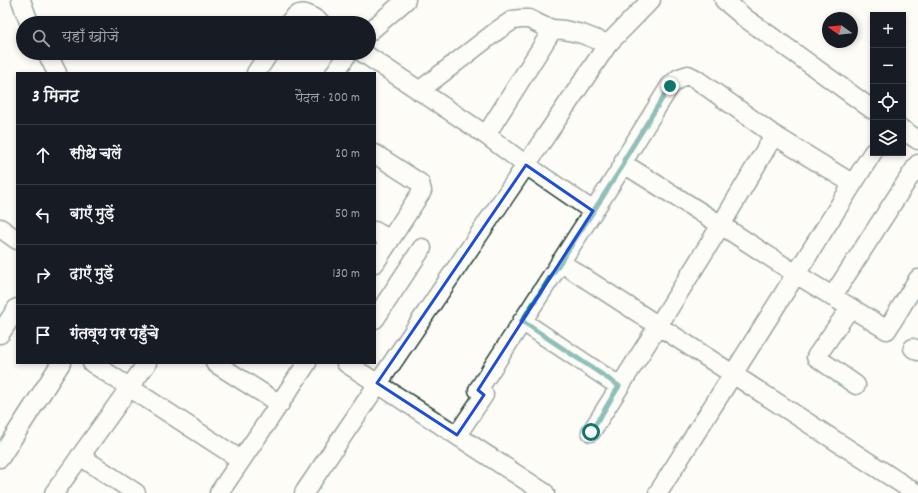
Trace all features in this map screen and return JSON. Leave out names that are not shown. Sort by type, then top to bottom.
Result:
[{"type":"street","points":[[21,0],[27,16]]},
{"type":"street","points":[[376,26],[406,0]]},
{"type":"street","points":[[304,493],[377,383],[608,44],[651,0]]},
{"type":"street","points":[[724,0],[745,18],[870,108]]},
{"type":"street","points":[[298,16],[304,13],[311,16]]},
{"type":"street","points":[[419,91],[513,20],[529,19],[542,26],[578,33],[608,44]]},
{"type":"street","points":[[486,135],[553,29]]},
{"type":"street","points":[[50,60],[56,72]]},
{"type":"street","points":[[257,72],[264,60]]},
{"type":"street","points":[[336,72],[343,60]]},
{"type":"street","points":[[373,60],[486,135],[526,165],[593,211]]},
{"type":"street","points":[[457,435],[484,395],[478,390],[624,164],[624,160],[670,86],[679,78],[688,75],[696,79],[774,135],[853,184]]},
{"type":"street","points":[[906,132],[918,140]]},
{"type":"street","points":[[591,432],[721,225],[774,135]]},
{"type":"street","points":[[376,155],[420,183],[422,191],[376,261]]},
{"type":"street","points":[[658,493],[870,156]]},
{"type":"street","points":[[624,164],[832,297],[887,330],[918,279]]},
{"type":"street","points":[[832,297],[918,164]]},
{"type":"street","points":[[0,228],[16,239]]},
{"type":"street","points":[[376,232],[390,240]]},
{"type":"street","points":[[376,317],[422,248]]},
{"type":"street","points":[[560,262],[916,493]]},
{"type":"street","points":[[850,308],[816,357],[856,385]]},
{"type":"street","points":[[0,334],[16,310]]},
{"type":"street","points":[[522,321],[619,386]]},
{"type":"street","points":[[0,458],[60,364]]},
{"type":"street","points":[[94,364],[241,460]]},
{"type":"street","points":[[54,493],[146,364]]},
{"type":"street","points":[[218,364],[280,404]]},
{"type":"street","points":[[219,493],[306,364]]},
{"type":"street","points":[[348,364],[546,493]]},
{"type":"street","points":[[80,456],[136,493]]},
{"type":"highlighted area","points":[[526,165],[593,211],[478,390],[484,395],[457,435],[377,383]]},
{"type":"route","points":[[591,432],[619,386],[522,321],[624,164],[624,160],[670,86]]}]
